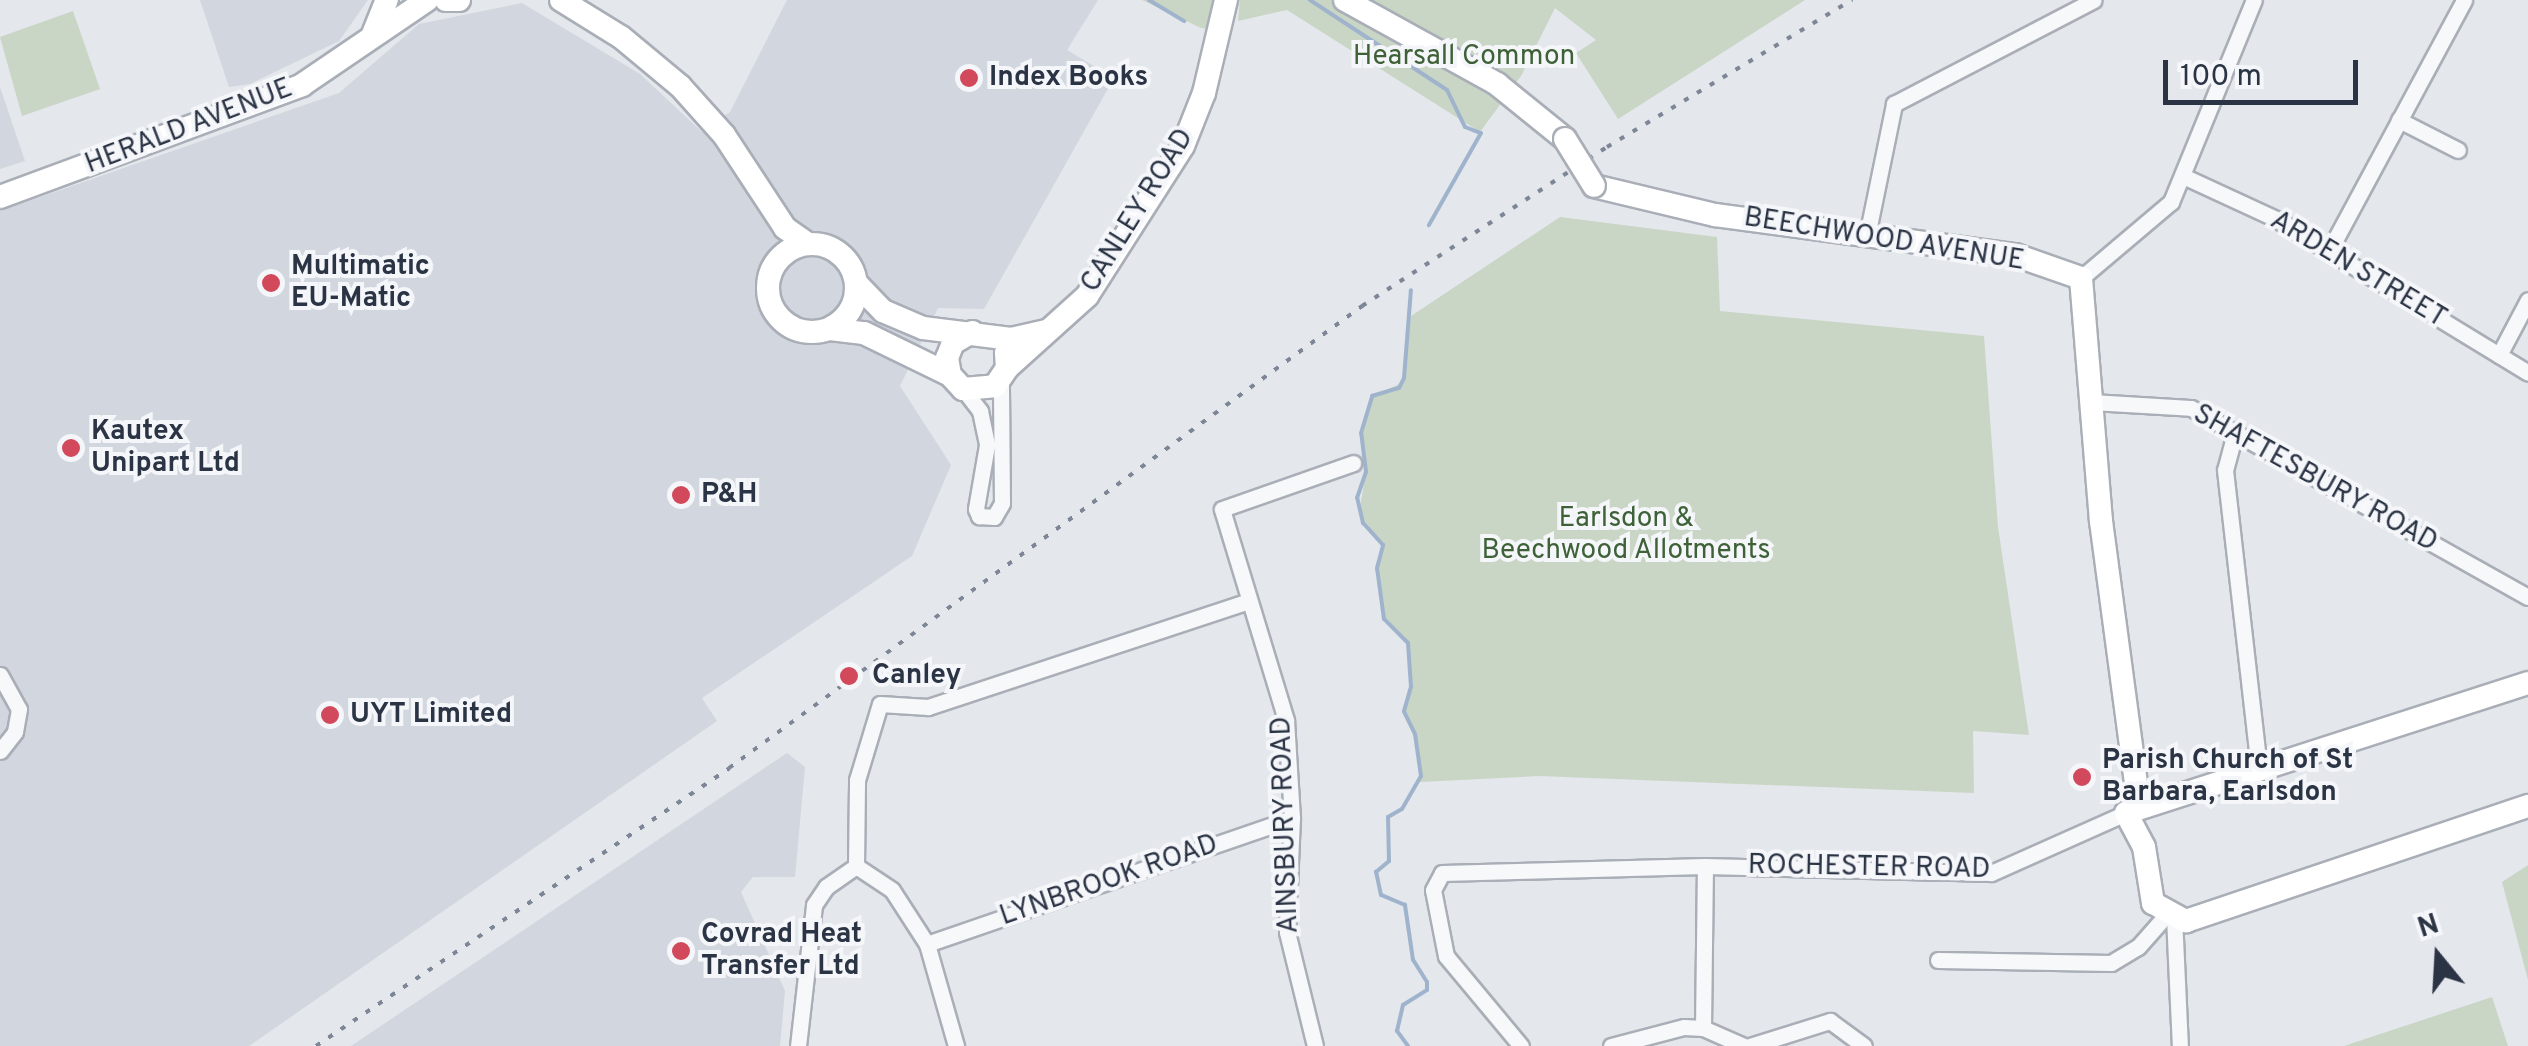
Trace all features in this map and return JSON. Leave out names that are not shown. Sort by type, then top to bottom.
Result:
[{"type":"street","name":"HERALD AVENUE","points":[[369,41],[388,0]]},
{"type":"street","name":"HERALD AVENUE","points":[[0,197],[262,103],[328,70],[427,0]]},
{"type":"street","points":[[446,0],[459,0]]},
{"type":"street","points":[[561,0],[621,37],[680,86],[724,135],[785,228],[808,244],[841,254],[872,303],[898,318],[982,334],[1030,338],[1057,325]]},
{"type":"street","name":"CANLEY ROAD","points":[[1004,374],[1098,282],[1184,146],[1204,93],[1223,0]]},
{"type":"street","name":"BEECHWOOD AVENUE","points":[[1345,0],[1497,84],[1565,140],[1594,186],[1715,215],[1868,231],[2015,254],[2081,278]]},
{"type":"street","points":[[1868,231],[1894,104],[2094,0]]},
{"type":"street","points":[[2180,1046],[2171,914],[2150,896],[2144,847],[2132,810],[2081,278],[2166,208],[2183,176],[2254,0]]},
{"type":"street","points":[[2329,251],[2464,0]]},
{"type":"street","points":[[2398,120],[2458,151]]},
{"type":"street","name":"ARDEN STREET","points":[[2183,176],[2329,251],[2528,373]]},
{"type":"street","points":[[766,200],[779,258],[767,287],[773,311],[801,332],[864,332],[979,392],[1004,374]]},
{"type":"street","points":[[779,258],[808,244]]},
{"type":"street","points":[[830,329],[852,306],[856,282]]},
{"type":"street","points":[[2498,354],[2528,300]]},
{"type":"street","points":[[982,334],[1006,352],[1002,503],[994,517],[979,516],[976,509],[985,426],[956,382],[950,349],[982,334]]},
{"type":"street","name":"SHAFTESBURY ROAD","points":[[2091,402],[2185,406],[2528,597]]},
{"type":"street","points":[[2235,434],[2225,470],[2259,767]]},
{"type":"street","name":"AINSBURY ROAD","points":[[1312,1045],[1286,932],[1292,818],[1286,720],[1222,509],[1353,463]]},
{"type":"street","points":[[856,866],[854,798],[871,718],[880,704],[919,710],[1250,601]]},
{"type":"street","points":[[0,675],[19,709],[15,732],[0,751]]},
{"type":"street","name":"ROCHESTER ROAD","points":[[1521,1046],[1446,956],[1435,879],[1480,868],[1704,866],[1992,873],[2132,810],[2528,684]]},
{"type":"street","points":[[1938,960],[2111,963],[2138,948],[2171,914],[2528,806]]},
{"type":"street","name":"LYNBROOK ROAD","points":[[927,944],[1292,818]]},
{"type":"street","points":[[856,866],[892,890],[927,944],[956,1046]]},
{"type":"street","points":[[798,1046],[814,905],[826,886],[856,866]]},
{"type":"street","points":[[1703,1028],[1704,866]]},
{"type":"street","points":[[1612,1046],[1663,1039],[1703,1028],[1747,1046],[1830,1022],[1864,1046]]},
{"type":"shaded area","points":[[200,0],[368,0],[339,41],[250,84],[229,87]]},
{"type":"shaded area","points":[[787,0],[1098,0],[1067,50],[1114,78],[984,309],[938,308],[900,386],[951,465],[912,556],[702,698],[717,721],[249,1046],[0,1046],[0,211],[339,93],[419,24],[522,3],[640,74],[702,132],[730,112]]},
{"type":"shaded area","points":[[0,87],[25,161],[0,169]]},
{"type":"shaded area","points":[[787,753],[805,767],[795,877],[753,877],[741,892],[785,991],[780,1046],[351,1046]]},
{"type":"green space","points":[[1142,0],[1214,0],[1213,17],[1208,29],[1201,28]]},
{"type":"green space","name":"Hearsall Common","points":[[1240,0],[1805,0],[1618,119],[1576,53],[1596,40],[1555,8],[1521,76],[1480,132],[1287,10],[1238,21]]},
{"type":"green space","points":[[73,11],[100,89],[22,116],[0,37]]},
{"type":"green space","name":"Earlsdon & Beechwood Allotments","points":[[1560,217],[1717,237],[1720,311],[1984,336],[1998,527],[2029,735],[1973,731],[1974,793],[1539,776],[1420,782],[1415,734],[1404,711],[1411,687],[1408,643],[1384,619],[1377,568],[1383,545],[1359,513],[1366,472],[1361,433],[1372,396],[1402,383],[1411,316]]},
{"type":"green space","points":[[2528,865],[2528,980],[2502,882]]},
{"type":"green space","points":[[2492,997],[2508,1046],[2344,1046]]},
{"type":"waterway","points":[[1149,0],[1184,21]]},
{"type":"waterway","points":[[1310,0],[1447,90],[1465,127],[1481,133],[1429,225]]},
{"type":"waterway","points":[[1408,1046],[1397,1031],[1403,1005],[1427,990],[1427,982],[1413,960],[1405,905],[1381,895],[1376,872],[1389,861],[1388,817],[1402,809],[1421,776],[1415,734],[1404,711],[1411,687],[1408,643],[1384,619],[1377,568],[1383,545],[1363,523],[1357,498],[1366,472],[1361,433],[1372,396],[1399,388],[1404,378],[1411,290]]},
{"type":"railway","points":[[316,1046],[729,768],[1362,306],[1607,147],[1852,0]]},
{"type":"place","name":"Index Books","points":[[969,78]]},
{"type":"place","name":"Multimatic EU-Matic","points":[[271,283]]},
{"type":"place","name":"Kautex Unipart Ltd","points":[[71,448]]},
{"type":"place","name":"P&H","points":[[681,495]]},
{"type":"place","name":"Canley","points":[[849,676]]},
{"type":"place","name":"UYT Limited","points":[[330,715]]},
{"type":"place","name":"Parish Church of St Barbara, Earlsdon","points":[[2082,777]]},
{"type":"place","name":"Covrad Heat Transfer Ltd","points":[[681,951]]}]
